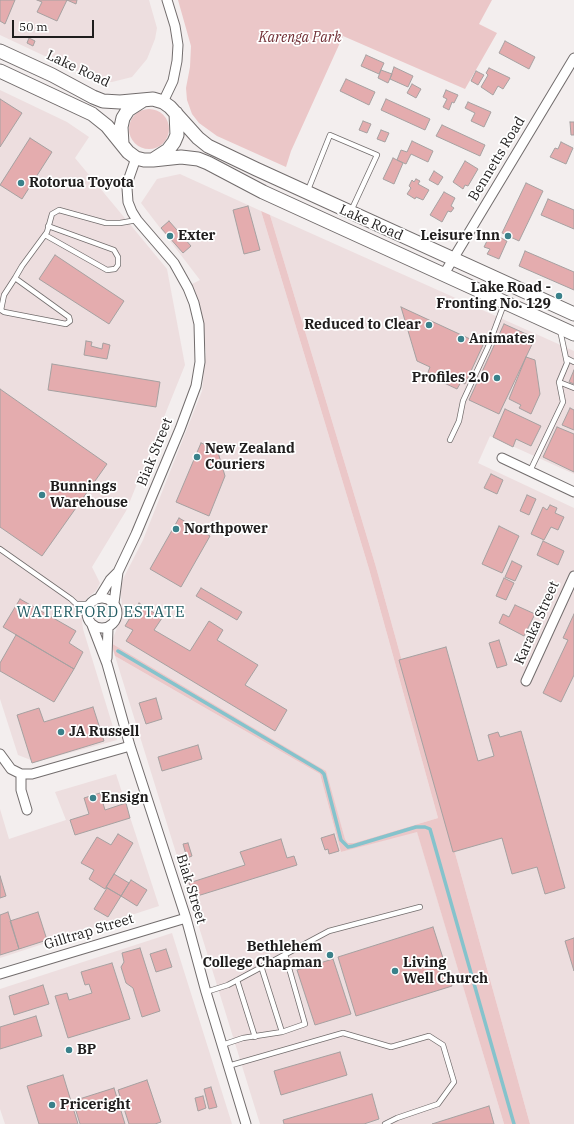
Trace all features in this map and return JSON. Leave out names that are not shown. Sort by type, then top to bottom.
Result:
[{"type":"main road","name":"Lake Road","points":[[0,51],[52,75],[92,97],[103,101],[120,102],[145,99]]},
{"type":"main road","points":[[0,71],[92,114],[107,126],[128,152],[136,158],[144,160],[152,160],[168,150],[174,142],[177,135],[176,113],[164,102],[153,99],[145,99],[128,110],[123,118],[121,127],[122,144]]},
{"type":"main road","name":"Lake Road","points":[[176,113],[198,138],[208,146],[574,314]]},
{"type":"main road","name":"Lake Road","points":[[152,160],[180,157],[198,159],[208,163],[263,192],[574,334]]},
{"type":"street","points":[[164,102],[173,81],[177,61],[178,45],[168,0]]},
{"type":"street","name":"Bennetts Road","points":[[444,274],[574,58]]},
{"type":"street","name":"Biak Street","points":[[114,603],[118,572],[156,488],[180,429],[196,386],[200,362],[199,324],[194,303],[188,288],[174,263],[137,220],[128,202],[127,188],[136,158]]},
{"type":"street","points":[[502,458],[574,492]]},
{"type":"street","name":"Biak Street","points":[[99,598],[110,580],[118,572]]},
{"type":"street","name":"Karaka Street","points":[[526,681],[574,576]]},
{"type":"street","points":[[99,598],[106,598],[114,603],[117,610],[117,617],[113,624],[108,627],[99,628],[92,625],[88,620],[87,614],[89,604],[94,599],[99,598]]},
{"type":"street","name":"Biak Street","points":[[92,625],[107,664],[130,746],[186,918],[206,992],[246,1124]]},
{"type":"street","name":"Biak Street","points":[[107,664],[108,627]]},
{"type":"street","points":[[0,754],[11,769],[21,774],[32,774],[130,746]]},
{"type":"street","points":[[21,774],[21,790],[26,810]]},
{"type":"street","name":"Gilltrap Street","points":[[0,974],[186,918]]},
{"type":"lane","points":[[307,192],[330,135],[377,155],[350,212]]},
{"type":"lane","points":[[15,278],[69,317],[70,321],[66,324],[4,312],[1,310],[4,295],[15,278],[45,235],[52,214],[59,210],[106,223],[120,223],[137,220]]},
{"type":"lane","points":[[45,235],[107,270],[115,269],[118,265],[118,257],[114,250],[48,226]]},
{"type":"lane","points":[[450,440],[459,421],[463,401],[488,346],[505,302]]},
{"type":"lane","points":[[530,471],[563,402],[559,382],[567,363],[560,328]]},
{"type":"lane","points":[[566,358],[574,362]]},
{"type":"lane","points":[[559,382],[574,388]]},
{"type":"lane","points":[[0,549],[78,604],[87,614]]},
{"type":"lane","points":[[78,604],[89,604]]},
{"type":"lane","points":[[206,992],[228,985],[329,931],[420,907]]},
{"type":"lane","points":[[222,1045],[243,1038],[282,1032],[305,1024],[285,954]]},
{"type":"lane","points":[[261,966],[282,1032]]},
{"type":"lane","points":[[237,980],[255,1037]]},
{"type":"lane","points":[[228,1066],[343,1033],[391,1047],[429,1036],[443,1045],[454,1082],[438,1104],[397,1118],[385,1124]]},
{"type":"shaded area","points":[[0,0],[149,0],[157,28],[155,39],[147,59],[132,77],[112,82],[100,82],[0,35]]},
{"type":"shaded area","points":[[0,90],[67,122],[89,137],[75,158],[167,269],[185,365],[126,511],[92,567],[100,583],[96,591],[87,598],[81,612],[83,629],[117,740],[36,762],[18,755],[0,699]]},
{"type":"shaded area","points":[[180,174],[261,211],[369,569],[438,818],[354,843],[348,843],[345,839],[325,771],[111,643],[123,613],[120,589],[124,577],[143,540],[202,391],[206,352],[198,300],[192,284],[200,280],[141,203],[157,179]]},
{"type":"shaded area","points":[[270,215],[574,351],[574,474],[490,436],[478,463],[574,508],[574,1124],[530,1124],[376,567]]},
{"type":"shaded area","points":[[115,656],[320,774],[341,852],[417,831],[504,1124],[260,1124]]},
{"type":"shaded area","points":[[116,774],[159,906],[0,958],[0,809],[9,839],[66,820],[55,792]]},
{"type":"shaded area","points":[[172,933],[232,1124],[5,1124],[0,1109],[0,989]]},
{"type":"green space","name":"Karenga Park","points":[[178,0],[492,0],[479,24],[497,33],[465,89],[343,36],[291,151],[286,167],[217,136],[199,123],[192,114],[187,100],[186,88],[190,67],[191,46]]},
{"type":"green space","points":[[153,109],[160,112],[166,118],[169,129],[168,137],[160,146],[153,149],[145,149],[138,146],[130,137],[129,125],[132,118],[141,110]]},
{"type":"green space","points":[[261,211],[270,215],[376,567],[530,1124],[504,1124],[417,832],[341,852],[320,774],[115,656],[111,643],[326,771],[345,839],[348,843],[354,843],[438,818],[369,569]]},
{"type":"building","points":[[0,0],[15,0],[5,24],[0,21]]},
{"type":"building","points":[[37,0],[67,0],[57,21],[37,12],[42,2]]},
{"type":"building","points":[[67,0],[77,0],[76,4]]},
{"type":"building","points":[[29,38],[35,41],[33,46],[27,43]]},
{"type":"building","points":[[505,41],[535,57],[529,69],[499,53]]},
{"type":"building","points":[[366,55],[384,63],[379,74],[361,66]]},
{"type":"building","points":[[394,67],[413,76],[408,87],[390,79]]},
{"type":"building","points":[[489,68],[510,78],[503,89],[498,86],[493,95],[481,87],[488,75],[486,73]]},
{"type":"building","points":[[381,70],[392,74],[388,83],[378,78]]},
{"type":"building","points":[[476,71],[484,75],[478,85],[471,81]]},
{"type":"building","points":[[346,79],[375,92],[369,105],[340,91]]},
{"type":"building","points":[[412,84],[421,89],[416,98],[407,93]]},
{"type":"building","points":[[446,90],[458,95],[454,103],[452,102],[449,110],[443,107],[447,99],[443,97]]},
{"type":"building","points":[[0,99],[22,113],[0,147]]},
{"type":"building","points":[[386,99],[430,119],[425,130],[381,110]]},
{"type":"building","points":[[468,102],[491,112],[484,127],[471,121],[475,113],[465,108]]},
{"type":"building","points":[[363,121],[371,124],[367,133],[359,130]]},
{"type":"building","points":[[570,122],[574,122],[574,135],[571,135]]},
{"type":"building","points":[[442,125],[485,145],[480,156],[436,136]]},
{"type":"building","points":[[381,130],[389,133],[385,142],[377,139]]},
{"type":"building","points":[[30,138],[52,152],[22,199],[0,185]]},
{"type":"building","points":[[412,141],[433,151],[428,162],[411,154],[406,164],[397,160],[401,150],[407,152]]},
{"type":"building","points":[[561,142],[573,148],[566,164],[550,157],[555,148],[558,149]]},
{"type":"building","points":[[393,158],[403,163],[394,184],[383,179]]},
{"type":"building","points":[[465,161],[478,169],[468,186],[465,185],[463,189],[453,182]]},
{"type":"building","points":[[434,171],[443,177],[438,185],[429,180]]},
{"type":"building","points":[[416,179],[420,181],[418,184],[429,190],[423,200],[416,197],[415,199],[407,194],[411,188],[409,186],[412,180],[414,182]]},
{"type":"building","points":[[526,183],[543,191],[519,241],[502,233]]},
{"type":"building","points":[[444,192],[455,198],[451,206],[454,208],[451,212],[448,211],[442,222],[430,215]]},
{"type":"building","points":[[548,199],[574,210],[574,229],[541,215]]},
{"type":"building","points":[[248,206],[260,250],[244,254],[233,210]]},
{"type":"building","points":[[169,221],[191,246],[183,253],[161,228]]},
{"type":"building","points":[[495,235],[507,241],[499,259],[487,254],[490,249],[484,247],[488,239],[493,240]]},
{"type":"building","points":[[525,251],[574,272],[574,290],[519,266]]},
{"type":"building","points":[[55,255],[124,301],[109,324],[39,279]]},
{"type":"building","points":[[401,307],[483,345],[465,384],[461,382],[457,389],[427,375],[430,367],[417,361]]},
{"type":"building","name":"Profiles 2.0","points":[[504,324],[535,338],[499,414],[469,400]]},
{"type":"building","points":[[86,341],[92,342],[91,346],[102,349],[103,343],[110,345],[107,359],[84,355]]},
{"type":"building","points":[[526,357],[535,360],[540,394],[531,414],[519,408],[521,405],[509,399]]},
{"type":"building","points":[[52,364],[160,382],[156,407],[48,390]]},
{"type":"building","points":[[574,370],[574,384],[569,382]]},
{"type":"building","name":"Bunnings Warehouse","points":[[0,389],[107,464],[42,556],[0,527]]},
{"type":"building","points":[[570,408],[574,410],[574,430],[562,425]]},
{"type":"building","points":[[505,409],[541,426],[531,446],[516,439],[513,447],[493,437]]},
{"type":"building","points":[[557,427],[574,434],[574,472],[543,457]]},
{"type":"building","points":[[201,443],[217,449],[225,476],[209,516],[176,502]]},
{"type":"building","points":[[491,474],[503,480],[497,494],[484,488]]},
{"type":"building","points":[[527,495],[536,499],[529,515],[520,511]]},
{"type":"building","points":[[550,505],[557,508],[555,513],[564,517],[558,530],[551,527],[544,540],[531,534],[543,507],[547,510]]},
{"type":"building","points":[[179,518],[210,536],[181,587],[150,569]]},
{"type":"building","points":[[499,526],[519,536],[502,573],[482,564]]},
{"type":"building","points":[[543,541],[564,551],[558,565],[537,555]]},
{"type":"building","points":[[512,561],[522,566],[515,581],[505,577]]},
{"type":"building","points":[[504,578],[514,583],[506,600],[496,596]]},
{"type":"building","points":[[201,588],[242,612],[237,620],[196,596]]},
{"type":"building","points":[[20,599],[76,631],[69,643],[83,652],[74,669],[3,627]]},
{"type":"building","points":[[139,603],[162,618],[154,630],[190,651],[209,621],[223,630],[217,640],[258,665],[245,685],[287,710],[275,731],[126,641],[133,630],[125,626]]},
{"type":"building","points":[[515,605],[535,614],[524,636],[499,623],[503,614],[509,617]]},
{"type":"building","points":[[574,614],[574,675],[561,702],[543,693],[568,640],[563,638]]},
{"type":"building","points":[[16,635],[74,669],[54,702],[0,671],[0,663]]},
{"type":"building","points":[[499,640],[507,665],[497,668],[489,643]]},
{"type":"building","points":[[446,647],[478,761],[494,756],[488,735],[498,732],[500,737],[521,731],[565,888],[545,894],[537,867],[512,874],[502,838],[453,852],[399,660]]},
{"type":"building","points":[[156,698],[162,719],[146,724],[139,703]]},
{"type":"building","name":"JA Russell","points":[[93,707],[104,741],[32,763],[17,715],[39,708],[44,722]]},
{"type":"building","points":[[198,745],[202,759],[162,771],[158,757]]},
{"type":"building","points":[[100,793],[105,810],[126,803],[130,818],[75,835],[70,820],[89,814],[84,798]]},
{"type":"building","points":[[118,834],[133,843],[105,889],[89,879],[94,870],[81,863],[97,837],[111,845]]},
{"type":"building","points":[[334,834],[339,851],[329,854],[328,849],[325,850],[321,838]]},
{"type":"building","points":[[281,839],[287,858],[294,856],[297,865],[194,897],[189,883],[245,865],[240,852]]},
{"type":"building","points":[[188,843],[192,856],[187,858],[183,844]]},
{"type":"building","points":[[114,874],[129,883],[121,896],[106,887]]},
{"type":"building","points":[[0,876],[6,896],[0,898]]},
{"type":"building","points":[[131,880],[147,890],[137,906],[121,896]]},
{"type":"building","points":[[107,888],[121,896],[108,917],[94,909]]},
{"type":"building","points":[[8,912],[19,949],[0,955],[0,915]]},
{"type":"building","points":[[38,912],[47,940],[19,949],[10,921]]},
{"type":"building","name":"Living Well Church","points":[[433,927],[452,986],[356,1016],[338,957]]},
{"type":"building","points":[[574,938],[574,971],[565,941]]},
{"type":"building","points":[[140,948],[160,1011],[142,1017],[133,988],[126,983],[121,967],[124,962],[122,953]]},
{"type":"building","points":[[166,949],[172,967],[156,972],[150,954]]},
{"type":"building","points":[[333,959],[351,1014],[315,1025],[297,970]]},
{"type":"building","points":[[112,963],[130,1019],[68,1038],[55,996],[67,993],[69,1000],[92,993],[89,984],[85,985],[81,972]]},
{"type":"building","points":[[43,985],[49,1004],[14,1015],[9,996]]},
{"type":"building","points":[[36,1016],[42,1036],[0,1049],[0,1027]]},
{"type":"building","points":[[340,1052],[347,1075],[281,1095],[274,1071]]},
{"type":"building","name":"Priceright","points":[[63,1075],[78,1124],[39,1124],[27,1086]]},
{"type":"building","points":[[147,1080],[161,1122],[155,1124],[129,1124],[118,1090]]},
{"type":"building","points":[[211,1087],[217,1107],[209,1109],[204,1089]]},
{"type":"building","points":[[114,1088],[125,1124],[80,1124],[73,1101]]},
{"type":"building","points":[[372,1094],[379,1119],[364,1124],[284,1124],[283,1120]]},
{"type":"building","points":[[203,1096],[206,1108],[198,1111],[195,1098]]},
{"type":"building","points":[[489,1106],[494,1124],[432,1124]]},
{"type":"waterway","points":[[118,651],[321,771],[324,774],[341,840],[348,847],[416,827],[425,827],[430,829],[514,1124]]},
{"type":"place","name":"Rotorua Toyota","points":[[21,183]]},
{"type":"place","name":"Exter","points":[[170,236]]},
{"type":"place","name":"Leisure Inn","points":[[508,236]]},
{"type":"place","name":"Lake Road - Fronting No. 129","points":[[559,296]]},
{"type":"place","name":"Reduced to Clear","points":[[429,325]]},
{"type":"place","name":"Animates","points":[[461,339]]},
{"type":"place","name":"Profiles 2.0","points":[[497,378]]},
{"type":"place","name":"New Zealand Couriers","points":[[197,457]]},
{"type":"place","name":"Bunnings Warehouse","points":[[42,495]]},
{"type":"place","name":"Northpower","points":[[176,529]]},
{"type":"place","name":"JA Russell","points":[[61,732]]},
{"type":"place","name":"Ensign","points":[[93,798]]},
{"type":"place","name":"Bethlehem College Chapman","points":[[330,955]]},
{"type":"place","name":"Living Well Church","points":[[395,971]]},
{"type":"place","name":"BP","points":[[69,1050]]},
{"type":"place","name":"Priceright","points":[[52,1105]]},
{"type":"district","name":"WATERFORD ESTATE","points":[[101,613]]}]
